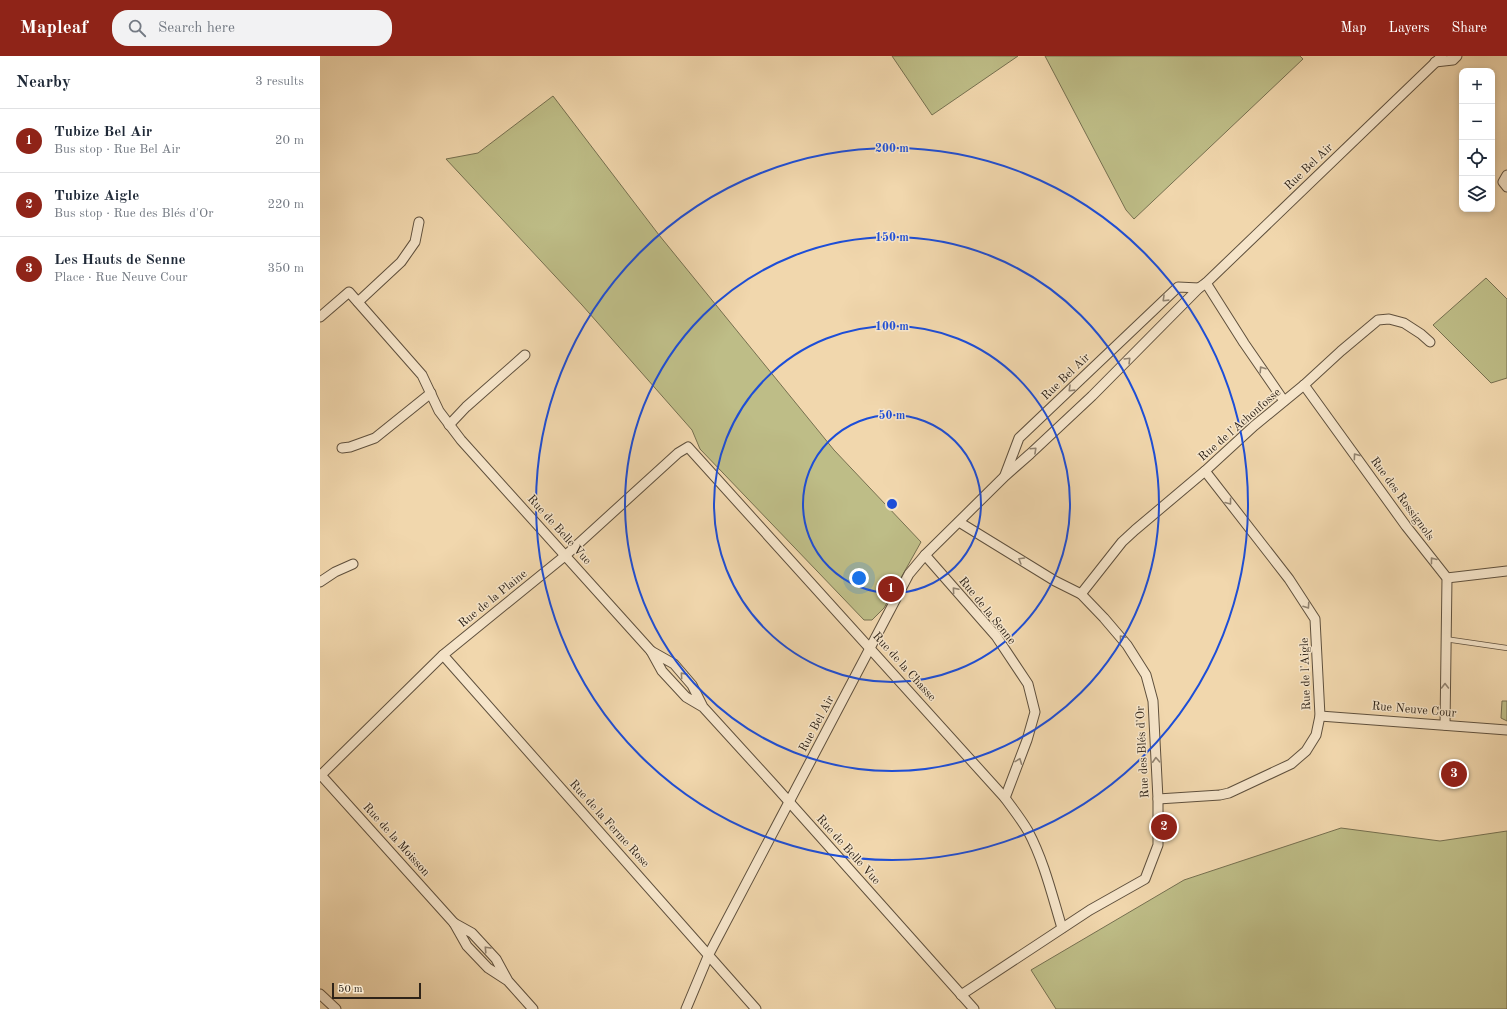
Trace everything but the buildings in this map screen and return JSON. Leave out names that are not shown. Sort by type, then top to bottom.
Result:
[{"type":"street","name":"Rue Bel Air","points":[[686,1009],[709,954],[910,574],[925,555],[1005,476],[1092,396],[1203,286],[1438,59],[1453,60],[1457,56]]},
{"type":"street","points":[[1507,175],[1503,182],[1507,187]]},
{"type":"street","points":[[358,302],[401,262],[415,242],[419,222]]},
{"type":"street","name":"Rue Bel Air","points":[[1005,476],[1019,438],[1178,286],[1203,286]]},
{"type":"street","points":[[1203,286],[1284,401]]},
{"type":"street","name":"Rue de Belle Vue","points":[[320,317],[349,292],[422,376],[439,411],[449,425],[651,651],[662,671],[686,697],[703,708],[974,1009]]},
{"type":"street","name":"Rue de l'Achonfosse","points":[[1081,594],[1122,542],[1205,471],[1254,426],[1304,385],[1340,351],[1378,320],[1390,319],[1404,323],[1430,342]]},
{"type":"street","points":[[449,425],[466,407],[526,355]]},
{"type":"street","name":"Rue des Rossignols","points":[[1304,385],[1406,526],[1447,578]]},
{"type":"street","points":[[342,448],[350,447],[375,438],[431,393]]},
{"type":"street","name":"Rue de la Plaine","points":[[320,775],[444,655],[566,555],[678,453],[688,447]]},
{"type":"street","name":"Rue de la Chasse","points":[[688,447],[1005,798],[1023,822],[1040,858],[1062,928]]},
{"type":"street","name":"Rue de l'Aigle","points":[[1158,799],[1220,795],[1229,793],[1291,764],[1306,751],[1316,735],[1320,716],[1315,618],[1289,579],[1205,471]]},
{"type":"street","name":"Rue des Blés d'Or","points":[[959,522],[1055,581],[1081,594],[1127,645],[1146,675],[1153,700],[1158,799],[1158,845],[1145,879],[1090,910],[961,995]]},
{"type":"street","name":"Rue de la Senne","points":[[925,555],[996,636],[1028,684],[1035,712],[1027,740],[1005,798]]},
{"type":"street","points":[[320,582],[335,572],[353,564]]},
{"type":"street","points":[[1445,725],[1447,578],[1507,570]]},
{"type":"street","name":"Rue de Belle Vue","points":[[651,651],[674,664],[692,685],[703,708]]},
{"type":"street","name":"Rue de la Ferme Rose","points":[[444,655],[756,1009]]},
{"type":"street","name":"Rue Neuve Cour","points":[[1320,716],[1507,730]]},
{"type":"street","name":"Rue de la Moisson","points":[[320,775],[454,923],[472,933],[496,959],[508,981],[533,1009]]},
{"type":"street","points":[[320,994],[336,1009]]},
{"type":"lane","points":[[1446,639],[1507,648]]},
{"type":"shaded area","points":[[892,56],[1018,56],[932,115]]},
{"type":"shaded area","points":[[1045,56],[1300,56],[1303,59],[1134,219],[1126,210]]},
{"type":"shaded area","points":[[553,96],[659,235],[834,450],[921,542],[884,608],[872,620],[864,620],[700,449],[692,430],[582,305],[446,159],[478,153]]},
{"type":"shaded area","points":[[1486,278],[1507,299],[1507,378],[1491,383],[1433,325]]},
{"type":"shaded area","points":[[1502,701],[1507,701],[1507,721],[1501,718]]},
{"type":"shaded area","points":[[1341,828],[1440,841],[1507,831],[1507,1009],[1056,1009],[1031,970],[1184,880]]},
{"type":"place","name":"Tubize Bel Air","points":[[891,589]]},
{"type":"place","name":"Les Hauts de Senne","points":[[1454,774]]},
{"type":"place","name":"Tubize Aigle","points":[[1164,827]]}]
